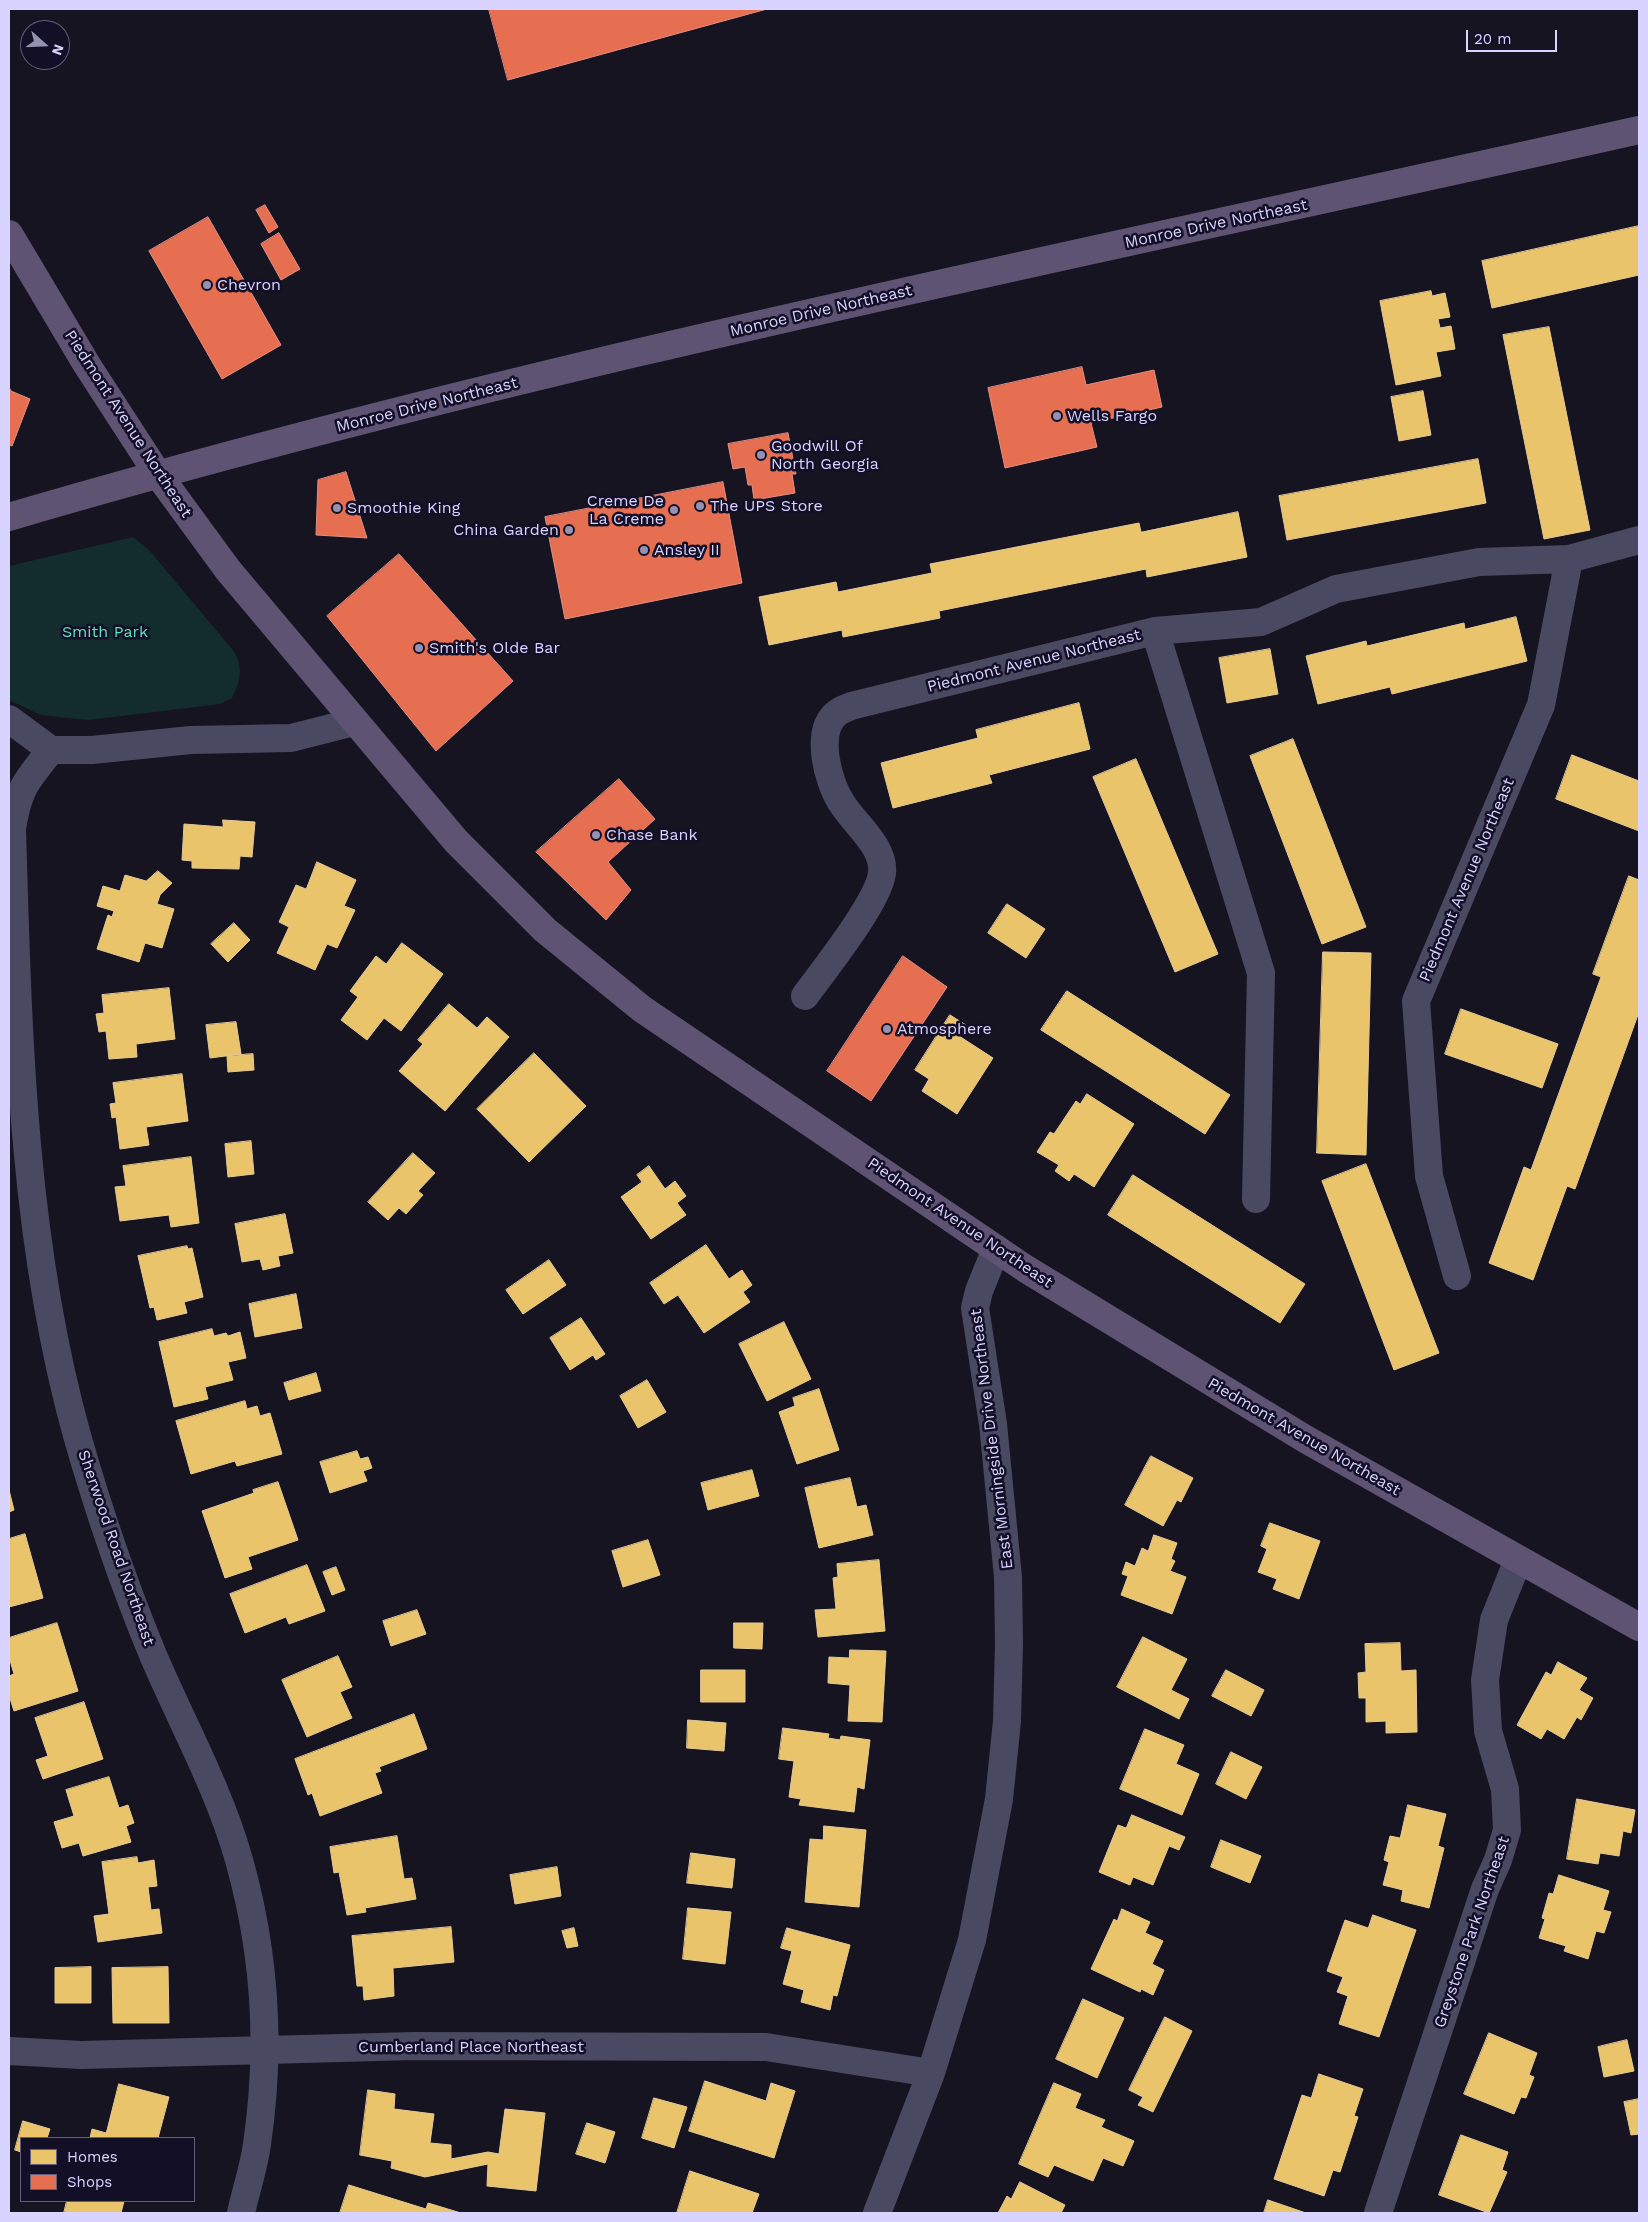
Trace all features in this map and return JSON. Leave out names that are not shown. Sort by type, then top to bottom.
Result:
[{"type":"main road","name":"Monroe Drive Northeast","points":[[9,517],[157,473],[483,390],[779,320],[1639,130]]},
{"type":"main road","name":"Piedmont Avenue Northeast","points":[[9,234],[87,365],[157,473],[228,570],[354,722],[463,848],[545,930],[642,1009],[996,1249],[1114,1324],[1307,1440],[1639,1627]]},
{"type":"street","points":[[1155,631],[1260,622],[1336,589],[1479,562],[1569,560],[1639,540]]},
{"type":"street","name":"Piedmont Avenue Northeast","points":[[1457,1276],[1429,1176],[1416,1001],[1541,706],[1569,560]]},
{"type":"street","name":"Piedmont Avenue Northeast","points":[[805,996],[874,898],[882,872],[881,857],[840,801],[827,767],[824,745],[828,727],[836,714],[851,706],[1155,631],[1261,973],[1256,1199]]},
{"type":"street","points":[[9,719],[51,750],[92,750],[191,740],[291,738],[354,722]]},
{"type":"street","name":"Sherwood Road Northeast","points":[[51,750],[24,784],[16,804],[12,829],[17,1018],[24,1121],[50,1321],[78,1438],[114,1552],[152,1653],[217,1797],[239,1860],[260,1957],[266,2050],[257,2145],[241,2213]]},
{"type":"street","name":"East Morningside Drive Northeast","points":[[877,2213],[931,2073],[972,1940],[999,1799],[1007,1721],[1010,1643],[1004,1524],[993,1424],[975,1308],[979,1292],[996,1249]]},
{"type":"street","name":"Greystone Park Northeast","points":[[1378,2213],[1484,1889],[1498,1860],[1507,1830],[1505,1788],[1488,1732],[1485,1680],[1494,1620],[1518,1560]]},
{"type":"street","name":"Cumberland Place Northeast","points":[[9,2051],[81,2055],[415,2046],[766,2047],[931,2073]]},
{"type":"green space","name":"Smith Park","points":[[133,537],[149,550],[236,655],[240,673],[232,698],[220,704],[88,720],[41,715],[9,700],[9,566]]},
{"type":"building: Homes","points":[[1639,226],[1639,275],[1492,308],[1482,261]]},
{"type":"building: Homes","points":[[1431,291],[1432,296],[1445,293],[1450,317],[1438,319],[1440,328],[1451,326],[1455,349],[1436,352],[1441,376],[1396,385],[1380,301]]},
{"type":"building: Homes","points":[[1549,327],[1590,530],[1544,539],[1503,335]]},
{"type":"building: Homes","points":[[1423,391],[1431,435],[1399,441],[1391,397]]},
{"type":"building: Homes","points":[[1478,459],[1486,503],[1287,540],[1279,496]]},
{"type":"building: Homes","points":[[1238,512],[1247,557],[1147,577],[1146,569],[939,611],[940,618],[843,637],[842,630],[769,645],[759,597],[836,582],[838,592],[932,573],[930,564],[1139,523],[1141,532]]},
{"type":"building: Homes","points":[[1516,617],[1527,661],[1392,694],[1390,687],[1318,704],[1306,656],[1366,641],[1367,646],[1464,623],[1465,629]]},
{"type":"building: Homes","points":[[1270,649],[1278,694],[1227,703],[1219,658]]},
{"type":"building: Homes","points":[[1079,703],[1090,749],[989,775],[992,783],[893,808],[881,763],[978,738],[976,730]]},
{"type":"building: Homes","points":[[1293,739],[1366,927],[1322,944],[1250,756]]},
{"type":"building: Homes","points":[[1572,755],[1639,781],[1639,831],[1556,799]]},
{"type":"building: Homes","points":[[1136,759],[1218,954],[1175,972],[1093,777]]},
{"type":"building: Homes","points":[[223,820],[255,822],[252,857],[240,856],[239,869],[192,868],[192,861],[182,860],[184,824],[223,827]]},
{"type":"building: Homes","points":[[317,862],[356,880],[344,906],[355,910],[337,948],[327,944],[315,970],[277,953],[289,927],[279,922],[296,885],[306,889]]},
{"type":"building: Homes","points":[[158,871],[172,883],[160,895],[157,904],[174,909],[162,948],[145,943],[139,962],[97,949],[108,915],[112,917],[114,911],[97,906],[103,886],[120,891],[125,875],[146,881]]},
{"type":"building: Homes","points":[[1629,876],[1639,880],[1639,1012],[1575,1189],[1567,1186],[1533,1280],[1489,1263],[1524,1167],[1531,1170],[1601,977],[1593,974]]},
{"type":"building: Homes","points":[[1007,904],[1045,929],[1026,958],[988,933]]},
{"type":"building: Homes","points":[[234,923],[250,940],[228,962],[211,944]]},
{"type":"building: Homes","points":[[402,943],[443,974],[401,1031],[384,1018],[367,1040],[341,1020],[358,997],[350,991],[376,956],[386,964]]},
{"type":"building: Homes","points":[[1323,952],[1371,953],[1366,1155],[1317,1153]]},
{"type":"building: Homes","points":[[169,988],[175,1039],[136,1044],[137,1057],[109,1059],[106,1031],[99,1032],[96,1014],[104,1013],[102,995]]},
{"type":"building: Homes","points":[[1067,991],[1230,1095],[1205,1134],[1041,1030]]},
{"type":"building: Homes","points":[[449,1004],[477,1028],[487,1017],[509,1037],[445,1111],[399,1071],[423,1044],[418,1040]]},
{"type":"building: Homes","points":[[1461,1009],[1558,1044],[1542,1088],[1445,1054]]},
{"type":"building: Homes","points":[[950,1015],[966,1025],[959,1036],[993,1058],[957,1114],[922,1091],[929,1079],[915,1070]]},
{"type":"building: Homes","points":[[236,1022],[241,1054],[210,1058],[206,1025]]},
{"type":"building: Homes","points":[[534,1053],[586,1106],[529,1162],[477,1109]]},
{"type":"building: Homes","points":[[253,1054],[254,1070],[228,1072],[227,1056]]},
{"type":"building: Homes","points":[[182,1074],[188,1121],[146,1127],[149,1145],[120,1149],[116,1117],[112,1118],[110,1104],[116,1103],[113,1083]]},
{"type":"building: Homes","points":[[1087,1094],[1134,1124],[1094,1187],[1074,1174],[1069,1181],[1055,1171],[1059,1165],[1037,1152],[1050,1132],[1054,1134],[1076,1101],[1080,1104]]},
{"type":"building: Homes","points":[[251,1141],[254,1174],[228,1177],[225,1144]]},
{"type":"building: Homes","points":[[413,1153],[435,1173],[418,1191],[423,1195],[406,1214],[399,1208],[388,1220],[368,1202]]},
{"type":"building: Homes","points":[[191,1157],[199,1223],[171,1227],[169,1215],[120,1221],[115,1187],[126,1186],[123,1166]]},
{"type":"building: Homes","points":[[1366,1164],[1439,1353],[1394,1370],[1322,1181]]},
{"type":"building: Homes","points":[[649,1166],[665,1189],[675,1181],[686,1196],[677,1203],[686,1215],[651,1239],[621,1197],[642,1182],[637,1175]]},
{"type":"building: Homes","points":[[1133,1175],[1305,1284],[1280,1323],[1108,1215]]},
{"type":"building: Homes","points":[[285,1214],[293,1253],[278,1256],[280,1266],[263,1270],[260,1259],[242,1262],[235,1224]]},
{"type":"building: Homes","points":[[706,1245],[729,1279],[742,1270],[752,1285],[743,1292],[750,1302],[704,1333],[678,1295],[664,1304],[650,1283]]},
{"type":"building: Homes","points":[[187,1246],[188,1249],[192,1248],[203,1297],[184,1302],[187,1313],[157,1320],[154,1307],[150,1308],[138,1256]]},
{"type":"building: Homes","points":[[549,1260],[566,1285],[523,1314],[506,1290]]},
{"type":"building: Homes","points":[[296,1294],[302,1328],[255,1337],[249,1304]]},
{"type":"building: Homes","points":[[581,1318],[605,1354],[596,1360],[593,1355],[570,1370],[550,1338]]},
{"type":"building: Homes","points":[[784,1322],[811,1379],[767,1401],[739,1344]]},
{"type":"building: Homes","points":[[212,1329],[214,1336],[226,1333],[228,1336],[240,1332],[246,1358],[228,1362],[233,1380],[205,1387],[208,1399],[174,1407],[159,1342]]},
{"type":"building: Homes","points":[[316,1373],[321,1391],[289,1400],[284,1383]]},
{"type":"building: Homes","points":[[647,1380],[666,1412],[638,1428],[620,1396]]},
{"type":"building: Homes","points":[[819,1389],[839,1450],[797,1464],[779,1412],[795,1406],[793,1398]]},
{"type":"building: Homes","points":[[245,1401],[247,1409],[257,1406],[260,1416],[270,1413],[282,1454],[237,1466],[235,1461],[191,1474],[176,1421]]},
{"type":"building: Homes","points":[[357,1451],[360,1459],[368,1457],[372,1468],[363,1471],[367,1481],[330,1493],[320,1462]]},
{"type":"building: Homes","points":[[1151,1456],[1193,1478],[1181,1502],[1177,1500],[1163,1526],[1125,1505]]},
{"type":"building: Homes","points":[[752,1470],[759,1496],[708,1510],[701,1483]]},
{"type":"building: Homes","points":[[850,1478],[857,1507],[866,1505],[873,1535],[819,1548],[805,1488]]},
{"type":"building: Homes","points":[[278,1482],[298,1540],[248,1557],[252,1569],[225,1578],[202,1511],[254,1493],[253,1490]]},
{"type":"building: Homes","points":[[9,1490],[14,1510],[9,1512]]},
{"type":"building: Homes","points":[[1270,1523],[1320,1541],[1299,1599],[1273,1589],[1277,1579],[1258,1572],[1267,1549],[1261,1546]]},
{"type":"building: Homes","points":[[25,1534],[43,1598],[9,1607],[9,1539]]},
{"type":"building: Homes","points":[[1154,1535],[1177,1543],[1171,1559],[1175,1561],[1170,1571],[1186,1577],[1172,1614],[1121,1595],[1128,1576],[1122,1574],[1126,1562],[1135,1566],[1142,1548],[1148,1551]]},
{"type":"building: Homes","points":[[648,1540],[660,1575],[623,1587],[612,1551]]},
{"type":"building: Homes","points":[[879,1560],[885,1631],[818,1637],[815,1610],[836,1609],[833,1578],[838,1577],[837,1564]]},
{"type":"building: Homes","points":[[307,1565],[325,1611],[289,1624],[286,1617],[245,1633],[230,1594]]},
{"type":"building: Homes","points":[[336,1567],[345,1590],[332,1595],[323,1572]]},
{"type":"building: Homes","points":[[417,1610],[426,1634],[391,1646],[383,1621]]},
{"type":"building: Homes","points":[[57,1623],[78,1691],[14,1711],[9,1695],[9,1676],[14,1674],[9,1657],[9,1638]]},
{"type":"building: Homes","points":[[734,1623],[763,1623],[762,1649],[734,1648]]},
{"type":"building: Homes","points":[[1143,1637],[1187,1659],[1171,1690],[1189,1699],[1179,1719],[1117,1687]]},
{"type":"building: Homes","points":[[1400,1643],[1401,1671],[1416,1670],[1417,1732],[1386,1733],[1386,1721],[1366,1722],[1366,1698],[1359,1698],[1358,1673],[1366,1672],[1365,1644]]},
{"type":"building: Homes","points":[[850,1650],[886,1651],[882,1722],[848,1721],[850,1685],[828,1683],[829,1657],[849,1658]]},
{"type":"building: Homes","points":[[338,1656],[352,1687],[340,1692],[352,1718],[307,1737],[282,1680]]},
{"type":"building: Homes","points":[[1558,1662],[1587,1678],[1579,1690],[1593,1698],[1581,1720],[1577,1717],[1564,1739],[1547,1729],[1541,1739],[1517,1725],[1546,1672],[1551,1675]]},
{"type":"building: Homes","points":[[701,1670],[745,1670],[745,1702],[701,1702]]},
{"type":"building: Homes","points":[[1226,1670],[1264,1690],[1251,1716],[1212,1696]]},
{"type":"building: Homes","points":[[84,1702],[103,1759],[43,1779],[36,1760],[48,1756],[35,1718]]},
{"type":"building: Homes","points":[[414,1714],[427,1749],[379,1767],[381,1771],[375,1773],[382,1793],[320,1816],[312,1793],[308,1795],[295,1759]]},
{"type":"building: Homes","points":[[688,1720],[726,1723],[724,1751],[687,1748]]},
{"type":"building: Homes","points":[[783,1728],[829,1734],[828,1738],[840,1740],[841,1736],[870,1740],[864,1789],[857,1787],[854,1812],[799,1805],[801,1799],[789,1797],[794,1761],[779,1759]]},
{"type":"building: Homes","points":[[1145,1729],[1184,1745],[1176,1764],[1199,1774],[1182,1815],[1120,1789]]},
{"type":"building: Homes","points":[[1231,1752],[1262,1767],[1246,1799],[1216,1784]]},
{"type":"building: Homes","points":[[109,1777],[119,1808],[128,1805],[134,1823],[126,1826],[131,1842],[83,1856],[79,1843],[62,1848],[54,1822],[74,1816],[66,1790]]},
{"type":"building: Homes","points":[[1577,1799],[1635,1810],[1631,1833],[1623,1831],[1619,1856],[1600,1853],[1598,1864],[1567,1859]]},
{"type":"building: Homes","points":[[1408,1805],[1446,1814],[1438,1846],[1444,1848],[1429,1908],[1401,1901],[1403,1890],[1383,1885],[1389,1862],[1384,1860],[1390,1836],[1400,1838]]},
{"type":"building: Homes","points":[[1132,1815],[1185,1837],[1179,1850],[1169,1846],[1153,1885],[1133,1877],[1130,1885],[1099,1872],[1118,1825],[1126,1828]]},
{"type":"building: Homes","points":[[824,1826],[866,1830],[859,1907],[805,1902],[810,1839],[823,1840]]},
{"type":"building: Homes","points":[[397,1836],[404,1879],[412,1878],[416,1899],[365,1908],[366,1912],[347,1915],[339,1872],[334,1873],[330,1847]]},
{"type":"building: Homes","points":[[1221,1840],[1261,1856],[1250,1883],[1211,1867]]},
{"type":"building: Homes","points":[[691,1853],[735,1859],[732,1888],[687,1883]]},
{"type":"building: Homes","points":[[137,1857],[138,1863],[154,1860],[157,1886],[148,1887],[151,1910],[159,1909],[162,1933],[98,1942],[94,1916],[109,1914],[102,1862]]},
{"type":"building: Homes","points":[[557,1867],[561,1896],[515,1904],[510,1875]]},
{"type":"building: Homes","points":[[1559,1875],[1609,1891],[1603,1910],[1611,1912],[1604,1933],[1596,1931],[1588,1959],[1564,1951],[1566,1946],[1539,1938],[1545,1919],[1542,1918],[1549,1893],[1553,1894]]},
{"type":"building: Homes","points":[[688,1908],[731,1912],[725,1964],[683,1959]]},
{"type":"building: Homes","points":[[1122,1909],[1150,1922],[1145,1933],[1163,1941],[1152,1964],[1164,1970],[1153,1995],[1141,1989],[1140,1992],[1091,1969],[1114,1919],[1117,1921]]},
{"type":"building: Homes","points":[[1373,1915],[1416,1930],[1379,2037],[1339,2024],[1348,1996],[1337,1992],[1343,1977],[1327,1971],[1345,1920],[1368,1928]]},
{"type":"building: Homes","points":[[451,1927],[454,1962],[393,1968],[394,1996],[364,2000],[363,1986],[357,1986],[352,1936]]},
{"type":"building: Homes","points":[[574,1928],[578,1946],[567,1948],[562,1931]]},
{"type":"building: Homes","points":[[787,1928],[850,1945],[837,1996],[833,1995],[830,2010],[801,2002],[804,1990],[783,1984],[792,1951],[781,1948]]},
{"type":"building: Homes","points":[[91,1967],[91,2003],[55,2003],[55,1968]]},
{"type":"building: Homes","points":[[168,1967],[169,2023],[113,2023],[112,1968]]},
{"type":"building: Homes","points":[[1083,1999],[1124,2018],[1097,2078],[1056,2059]]},
{"type":"building: Homes","points":[[1165,2017],[1192,2031],[1153,2112],[1138,2105],[1143,2097],[1129,2090]]},
{"type":"building: Homes","points":[[1489,2033],[1537,2053],[1529,2075],[1534,2077],[1526,2098],[1521,2097],[1514,2114],[1464,2094]]},
{"type":"building: Homes","points":[[1627,2040],[1634,2071],[1604,2077],[1598,2047]]},
{"type":"building: Homes","points":[[1319,2074],[1363,2089],[1354,2116],[1358,2117],[1340,2172],[1333,2170],[1324,2196],[1274,2179],[1302,2095],[1311,2098]]},
{"type":"building: Homes","points":[[705,2081],[766,2101],[771,2083],[795,2091],[774,2158],[689,2131]]},
{"type":"building: Homes","points":[[1054,2083],[1081,2094],[1075,2108],[1105,2120],[1101,2127],[1134,2141],[1123,2166],[1103,2158],[1093,2181],[1054,2165],[1048,2177],[1019,2164]]},
{"type":"building: Homes","points":[[119,2084],[169,2097],[158,2137],[90,2137],[92,2129],[106,2133]]},
{"type":"building: Homes","points":[[368,2090],[395,2094],[394,2109],[434,2114],[430,2143],[451,2145],[451,2159],[488,2152],[499,2154],[505,2109],[545,2113],[536,2191],[487,2186],[488,2164],[425,2177],[391,2168],[392,2161],[360,2155]]},
{"type":"building: Homes","points":[[654,2098],[687,2107],[674,2148],[642,2138]]},
{"type":"building: Homes","points":[[1639,2099],[1639,2134],[1631,2135],[1624,2102]]},
{"type":"building: Homes","points":[[23,2121],[50,2129],[47,2137],[20,2137],[20,2152],[15,2150]]},
{"type":"building: Homes","points":[[587,2123],[615,2132],[605,2163],[576,2154]]},
{"type":"building: Homes","points":[[1461,2135],[1508,2152],[1502,2170],[1507,2172],[1489,2213],[1439,2195]]},
{"type":"building: Homes","points":[[690,2171],[759,2194],[752,2213],[677,2213]]},
{"type":"building: Homes","points":[[1020,2182],[1065,2205],[1061,2213],[998,2213],[1007,2196],[1011,2199]]},
{"type":"building: Homes","points":[[349,2185],[426,2209],[428,2203],[461,2213],[340,2213]]},
{"type":"building: Homes","points":[[1268,2200],[1306,2213],[1264,2213]]},
{"type":"building: Homes","points":[[67,2202],[124,2202],[121,2213],[64,2213]]},
{"type":"building: Shops","points":[[489,9],[767,9],[508,80]]},
{"type":"building: Shops","points":[[265,205],[278,227],[269,233],[256,210]]},
{"type":"building: Shops","name":"Chevron","points":[[208,217],[281,345],[222,379],[149,251]]},
{"type":"building: Shops","points":[[279,233],[300,269],[281,280],[261,244]]},
{"type":"building: Shops","name":"Wells Fargo","points":[[1082,367],[1086,385],[1154,370],[1162,407],[1091,423],[1097,447],[1005,468],[988,388]]},
{"type":"building: Shops","points":[[9,387],[11,391],[30,399],[12,446],[9,445]]},
{"type":"building: Shops","name":"Goodwill Of North Georgia","points":[[788,433],[796,474],[792,474],[795,493],[754,500],[752,485],[748,485],[745,467],[733,469],[728,444]]},
{"type":"building: Shops","name":"Smoothie King","points":[[346,472],[367,538],[316,535],[318,480]]},
{"type":"building: Shops","name":"Ansley II","points":[[723,482],[742,583],[565,619],[545,517]]},
{"type":"building: Shops","name":"Smith's Olde Bar","points":[[399,554],[513,681],[436,751],[327,616]]},
{"type":"building: Shops","name":"Chase Bank","points":[[619,779],[655,819],[608,862],[631,890],[606,920],[536,852]]},
{"type":"building: Shops","name":"Atmosphere","points":[[903,956],[947,987],[871,1101],[827,1071]]},
{"type":"place","name":"Chevron","points":[[207,285]]},
{"type":"place","name":"Wells Fargo","points":[[1057,416]]},
{"type":"place","name":"Goodwill Of North Georgia","points":[[761,455]]},
{"type":"place","name":"The UPS Store","points":[[700,506]]},
{"type":"place","name":"Smoothie King","points":[[337,508]]},
{"type":"place","name":"Creme De La Creme","points":[[674,510]]},
{"type":"place","name":"China Garden","points":[[569,530]]},
{"type":"place","name":"Ansley II","points":[[644,550]]},
{"type":"place","name":"Smith's Olde Bar","points":[[419,648]]},
{"type":"place","name":"Chase Bank","points":[[596,835]]},
{"type":"place","name":"Atmosphere","points":[[887,1029]]}]
